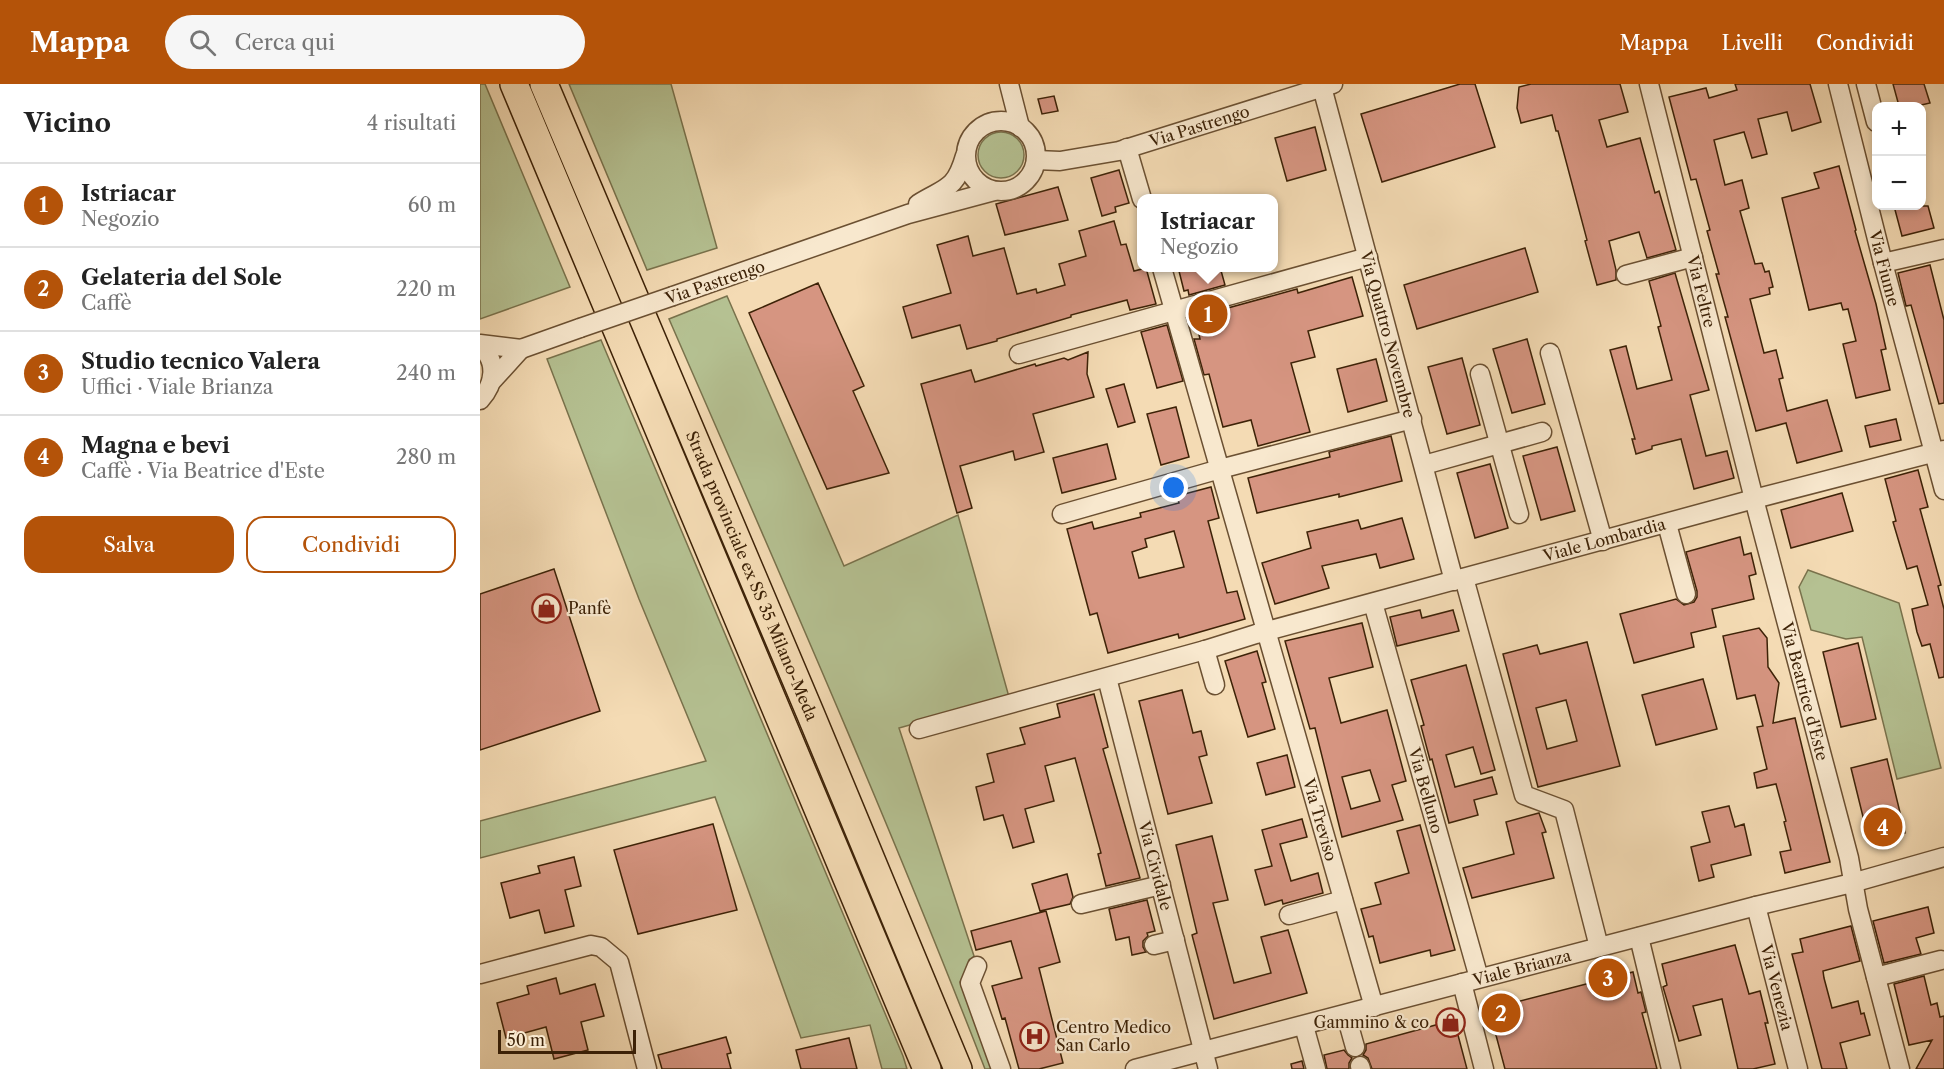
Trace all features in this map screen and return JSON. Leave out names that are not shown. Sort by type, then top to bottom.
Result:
[{"type":"highway","name":"Strada provinciale ex SS 35 Milano-Meda","points":[[514,84],[923,1063]]},
{"type":"highway","name":"Strada provinciale ex SS 35 Milano-Meda","points":[[544,84],[958,1069]]},
{"type":"street","name":"Via Feltre","points":[[1649,84],[1754,499]]},
{"type":"street","name":"Via Fiume","points":[[1838,84],[1883,263],[1939,452],[1944,490]]},
{"type":"street","points":[[1866,84],[1872,107]]},
{"type":"street","name":"Via Pastrengo","points":[[1025,183],[1100,155],[1328,86]]},
{"type":"street","name":"Via Quattro Novembre","points":[[1328,86],[1368,257],[1424,465],[1524,795],[1564,810],[1599,947]]},
{"type":"street","points":[[982,126],[994,122],[1009,122],[1029,134],[1034,145],[1036,159],[1032,173],[1025,183],[1003,192],[982,187],[971,176],[965,155],[968,142],[1010,92]]},
{"type":"street","points":[[1010,92],[1020,127]]},
{"type":"street","points":[[1127,148],[1141,194]]},
{"type":"street","name":"Via Pastrengo","points":[[908,214],[919,203],[945,190],[960,175],[965,155]]},
{"type":"street","name":"Via Pastrengo","points":[[1036,159],[1060,161],[1100,155]]},
{"type":"street","name":"Via Pastrengo","points":[[480,345],[521,349],[908,214],[994,191]]},
{"type":"street","points":[[1883,263],[1944,249]]},
{"type":"street","points":[[1020,354],[1368,257]]},
{"type":"street","points":[[1626,275],[1693,257]]},
{"type":"street","name":"Via Treviso","points":[[1164,272],[1374,1007]]},
{"type":"street","points":[[480,345],[489,356],[492,365],[491,382]]},
{"type":"street","name":"Via Pastrengo","points":[[480,400],[487,392],[491,382],[521,349]]},
{"type":"street","points":[[1550,352],[1603,541]]},
{"type":"street","points":[[1480,374],[1519,514]]},
{"type":"street","points":[[1062,514],[1220,469],[1412,420]]},
{"type":"street","points":[[1424,465],[1542,432]]},
{"type":"street","name":"Viale Lombardia","points":[[920,729],[1754,499],[1939,452]]},
{"type":"street","name":"Via Beatrice d'Este","points":[[1754,499],[1849,858],[1852,883],[1900,1069]]},
{"type":"street","points":[[1667,524],[1686,594]]},
{"type":"street","name":"Via Belluno","points":[[1373,603],[1470,981],[1484,1069]]},
{"type":"street","points":[[1205,651],[1215,685]]},
{"type":"street","name":"Via Cividale","points":[[1107,678],[1206,1060]]},
{"type":"street","name":"Viale Brianza","points":[[1135,1069],[1206,1060],[1304,1026],[1944,857]]},
{"type":"street","points":[[1081,904],[1161,885]]},
{"type":"street","points":[[1289,915],[1343,900]]},
{"type":"street","name":"Via Venezia","points":[[1756,906],[1798,1069]]},
{"type":"street","points":[[1639,937],[1671,1069]]},
{"type":"street","points":[[1154,945],[1175,940]]},
{"type":"street","points":[[480,974],[591,945],[601,947],[619,962],[648,1069]]},
{"type":"street","points":[[1876,977],[1941,960]]},
{"type":"street","points":[[977,966],[970,983],[1001,1069]]},
{"type":"street","points":[[1346,1015],[1355,1047]]},
{"type":"street","points":[[997,1021],[1012,1069]]},
{"type":"street","points":[[1304,1026],[1316,1069]]},
{"type":"green space","points":[[480,84],[485,84],[570,287],[480,319]]},
{"type":"green space","points":[[569,84],[671,84],[717,248],[647,270]]},
{"type":"green space","points":[[1001,132],[1017,139],[1024,155],[1017,171],[1001,178],[985,171],[978,155],[985,139]]},
{"type":"green space","points":[[727,296],[844,566],[958,515],[1009,697],[899,728],[974,956],[960,982],[994,1069],[985,1069],[870,786],[669,319]]},
{"type":"green space","points":[[601,340],[907,1069],[882,1069],[870,1025],[801,1038],[715,797],[480,858],[480,821],[706,761],[639,599],[547,359]]},
{"type":"green space","points":[[1808,570],[1899,603],[1941,768],[1897,779],[1862,637],[1846,639],[1811,630],[1799,587]]},
{"type":"building","points":[[1460,84],[1475,84],[1495,147],[1382,182],[1361,114]]},
{"type":"building","points":[[1531,84],[1620,84],[1628,112],[1599,120],[1607,147],[1640,138],[1655,193],[1659,191],[1676,250],[1647,258],[1639,232],[1609,241],[1616,280],[1597,285],[1585,241],[1587,240],[1552,115],[1521,123],[1517,108],[1519,87]]},
{"type":"building","points":[[1735,84],[1810,84],[1821,122],[1792,131],[1787,112],[1758,119],[1767,154],[1752,158],[1744,132],[1714,140],[1725,185],[1742,180],[1749,208],[1740,211],[1755,264],[1762,263],[1765,272],[1769,271],[1773,287],[1769,288],[1770,294],[1750,299],[1764,353],[1776,350],[1783,378],[1779,379],[1787,411],[1827,400],[1842,451],[1797,463],[1786,423],[1756,431],[1725,317],[1728,317],[1707,231],[1710,230],[1696,179],[1691,180],[1669,97],[1706,88],[1709,98],[1737,90]]},
{"type":"building","points":[[1893,84],[1924,84],[1930,103],[1926,104],[1926,102],[1898,102]]},
{"type":"building","points":[[1054,96],[1058,111],[1042,114],[1038,99]]},
{"type":"building","points":[[1315,127],[1326,170],[1287,181],[1275,138]]},
{"type":"building","points":[[1839,166],[1876,304],[1886,349],[1881,350],[1890,390],[1856,398],[1843,344],[1856,341],[1848,309],[1843,310],[1841,303],[1809,310],[1782,198],[1819,188],[1814,173]]},
{"type":"building","points":[[1119,170],[1129,203],[1115,207],[1116,212],[1102,216],[1091,178]]},
{"type":"building","points":[[1058,187],[1068,220],[1005,235],[996,204]]},
{"type":"building","points":[[1928,206],[1934,228],[1902,236],[1895,210],[1926,210]]},
{"type":"building","points":[[1114,221],[1121,245],[1126,244],[1134,271],[1147,272],[1156,304],[1130,310],[1127,300],[1071,315],[1071,317],[967,349],[960,325],[912,338],[903,307],[951,293],[937,245],[968,236],[973,256],[1004,248],[1017,294],[1036,289],[1037,293],[1065,285],[1059,264],[1086,256],[1079,231]]},
{"type":"building","points":[[1525,248],[1538,292],[1417,329],[1404,285]]},
{"type":"building","points":[[1930,265],[1944,320],[1944,403],[1939,404],[1911,305],[1906,306],[1898,273]]},
{"type":"building","points":[[1179,272],[1221,272],[1225,285],[1189,295],[1188,290],[1184,291]]},
{"type":"building","points":[[1675,273],[1709,390],[1690,395],[1706,456],[1727,451],[1734,478],[1694,489],[1681,439],[1652,446],[1652,449],[1636,454],[1632,439],[1635,439],[1610,350],[1626,346],[1637,389],[1672,380],[1649,281]]},
{"type":"building","points":[[1352,277],[1363,316],[1308,331],[1315,357],[1291,363],[1310,432],[1258,446],[1251,420],[1223,427],[1209,374],[1204,375],[1194,339],[1200,339],[1195,317],[1297,289],[1298,293]]},
{"type":"building","points":[[818,283],[864,386],[853,391],[889,473],[827,489],[749,313]]},
{"type":"building","points":[[1167,325],[1183,381],[1157,388],[1141,332]]},
{"type":"building","points":[[1527,339],[1545,404],[1512,413],[1493,349]]},
{"type":"building","points":[[1088,352],[1087,374],[1094,397],[1033,414],[1044,452],[1015,460],[1013,451],[960,466],[972,508],[957,513],[921,384],[971,370],[975,382],[1035,364],[1036,366],[1064,358],[1068,360]]},
{"type":"building","points":[[1462,358],[1480,425],[1447,434],[1428,367]]},
{"type":"building","points":[[1376,359],[1387,401],[1348,412],[1337,369]]},
{"type":"building","points":[[1124,384],[1135,422],[1118,427],[1106,389]]},
{"type":"building","points":[[1176,407],[1189,457],[1161,465],[1147,414]]},
{"type":"building","points":[[1896,419],[1901,440],[1870,447],[1865,426]]},
{"type":"building","points":[[1391,436],[1402,481],[1339,497],[1339,494],[1257,513],[1248,478],[1330,457],[1329,452]]},
{"type":"building","points":[[1107,444],[1116,479],[1062,493],[1053,458]]},
{"type":"building","points":[[1557,447],[1575,511],[1541,520],[1523,456]]},
{"type":"building","points":[[1490,464],[1508,528],[1475,538],[1457,473]]},
{"type":"building","points":[[1918,470],[1928,507],[1920,509],[1941,585],[1938,586],[1944,609],[1944,677],[1939,678],[1930,644],[1922,646],[1917,632],[1912,609],[1928,605],[1917,566],[1907,569],[1893,522],[1896,521],[1885,479]]},
{"type":"building","points":[[1211,487],[1219,518],[1208,521],[1227,593],[1237,591],[1245,619],[1179,638],[1178,634],[1108,653],[1097,613],[1090,615],[1067,529],[1092,522],[1094,529],[1141,517],[1140,513],[1179,503],[1177,496]],"holes":[[[1174,531],[1184,567],[1139,578],[1132,552],[1147,547],[1145,539]]]},
{"type":"building","points":[[1842,493],[1853,531],[1791,548],[1781,510]]},
{"type":"building","points":[[1402,518],[1414,559],[1380,568],[1376,554],[1322,566],[1329,588],[1275,604],[1262,563],[1311,548],[1307,532],[1358,520],[1361,529]]},
{"type":"building","points":[[1740,537],[1744,555],[1751,553],[1756,574],[1749,576],[1754,599],[1712,609],[1716,627],[1691,633],[1694,647],[1634,663],[1620,614],[1676,599],[1684,605],[1694,602],[1697,591],[1686,552]]},
{"type":"building","points":[[554,569],[600,711],[480,750],[480,594]]},
{"type":"building","points":[[1420,610],[1422,618],[1453,610],[1459,631],[1397,646],[1390,617]]},
{"type":"building","points":[[1362,623],[1373,667],[1329,678],[1341,723],[1387,710],[1406,781],[1392,785],[1403,820],[1342,837],[1315,728],[1310,729],[1285,641]],"holes":[[[1370,770],[1380,801],[1351,809],[1342,777]]]},
{"type":"building","points":[[1759,628],[1767,638],[1768,667],[1779,683],[1773,723],[1795,718],[1830,862],[1785,873],[1780,852],[1791,850],[1776,784],[1757,788],[1754,773],[1767,769],[1757,727],[1763,726],[1755,695],[1737,699],[1723,636]]},
{"type":"building","points":[[1587,642],[1620,766],[1538,787],[1503,654],[1537,645],[1540,654]],"holes":[[[1566,700],[1577,741],[1547,749],[1536,708]]]},
{"type":"building","points":[[1858,643],[1876,719],[1841,727],[1823,652]]},
{"type":"building","points":[[1257,651],[1266,682],[1262,683],[1275,729],[1248,737],[1225,661]]},
{"type":"building","points":[[1466,665],[1495,770],[1481,774],[1473,747],[1446,755],[1455,787],[1492,777],[1497,794],[1474,800],[1478,815],[1449,823],[1432,759],[1430,760],[1421,726],[1424,725],[1411,680]]},
{"type":"building","points":[[1703,679],[1717,729],[1656,745],[1642,695]]},
{"type":"building","points":[[1182,690],[1193,733],[1201,731],[1207,755],[1199,757],[1212,803],[1168,814],[1139,701]]},
{"type":"building","points":[[1094,694],[1108,747],[1103,749],[1140,878],[1106,886],[1098,854],[1101,853],[1075,758],[1045,766],[1054,801],[1025,809],[1034,842],[1013,848],[1003,815],[984,820],[976,787],[994,782],[987,754],[1025,744],[1020,728],[1060,717],[1057,704]]},
{"type":"building","points":[[1287,755],[1295,787],[1266,795],[1257,763]]},
{"type":"building","points":[[1887,759],[1905,833],[1869,841],[1851,768]]},
{"type":"building","points":[[1729,806],[1735,827],[1744,824],[1751,855],[1711,865],[1714,877],[1699,881],[1691,847],[1710,842],[1702,812]]},
{"type":"building","points":[[1539,813],[1546,832],[1542,833],[1554,878],[1472,898],[1463,868],[1514,854],[1506,822]]},
{"type":"building","points":[[1302,819],[1307,837],[1280,844],[1291,881],[1318,873],[1323,893],[1283,904],[1282,900],[1265,905],[1255,870],[1272,866],[1262,830]]},
{"type":"building","points":[[713,824],[737,910],[638,934],[614,850]]},
{"type":"building","points":[[1420,825],[1455,950],[1431,956],[1430,950],[1380,963],[1373,936],[1369,937],[1361,909],[1381,904],[1375,883],[1409,873],[1397,831]]},
{"type":"building","points":[[1212,836],[1228,900],[1213,903],[1234,983],[1271,973],[1261,937],[1288,930],[1307,993],[1214,1019],[1192,935],[1197,933],[1176,845]]},
{"type":"building","points":[[574,857],[581,886],[565,890],[574,926],[545,933],[539,910],[510,918],[501,883],[540,873],[538,866]]},
{"type":"building","points":[[1067,874],[1073,897],[1070,904],[1040,911],[1032,884]]},
{"type":"building","points":[[1147,900],[1155,931],[1147,933],[1148,936],[1143,941],[1146,952],[1132,955],[1129,937],[1116,940],[1109,909]]},
{"type":"building","points":[[1928,907],[1934,933],[1916,938],[1921,954],[1884,963],[1873,921]]},
{"type":"building","points":[[1046,911],[1060,962],[1039,968],[1063,1063],[1039,1069],[1019,1069],[1005,1018],[1002,1019],[992,986],[1022,978],[1011,941],[976,950],[971,931]]},
{"type":"building","points":[[1851,926],[1860,961],[1823,971],[1824,978],[1832,1008],[1858,1001],[1870,1035],[1840,1043],[1847,1069],[1822,1069],[1792,954],[1803,952],[1800,939]]},
{"type":"building","points":[[1735,945],[1749,994],[1760,991],[1775,1064],[1753,1069],[1738,1069],[1722,999],[1693,1006],[1701,1035],[1679,1041],[1663,987],[1667,985],[1662,964]]},
{"type":"building","points":[[1633,972],[1646,1012],[1642,1013],[1657,1069],[1505,1069],[1489,1009]]},
{"type":"building","points":[[1924,976],[1931,1005],[1937,1003],[1940,1017],[1944,1016],[1944,1069],[1916,1069],[1932,1040],[1909,1045],[1894,984]]},
{"type":"building","points":[[556,978],[560,994],[595,984],[604,1016],[581,1022],[588,1050],[554,1059],[546,1027],[506,1038],[497,1003],[529,994],[527,986]]},
{"type":"building","points":[[1454,1020],[1467,1069],[1372,1069],[1368,1058],[1363,1055],[1366,1044]]},
{"type":"building","points":[[726,1037],[731,1053],[727,1054],[731,1069],[662,1069],[658,1055]]},
{"type":"building","points":[[849,1038],[857,1069],[801,1069],[796,1050]]},
{"type":"building","points":[[1344,1050],[1352,1058],[1349,1069],[1327,1069],[1324,1055]]},
{"type":"building","points":[[1302,1061],[1304,1069],[1292,1069],[1291,1064]]},
{"type":"place","name":"Istriacar","points":[[1208,314]]},
{"type":"place","name":"Panfè","points":[[547,608]]},
{"type":"place","name":"Magna e bevi","points":[[1883,827]]},
{"type":"place","name":"Studio tecnico Valera","points":[[1608,978]]},
{"type":"place","name":"Gelateria del Sole","points":[[1501,1013]]},
{"type":"place","name":"Gammino & co","points":[[1450,1022]]},
{"type":"place","name":"Centro Medico San Carlo","points":[[1035,1036]]}]
